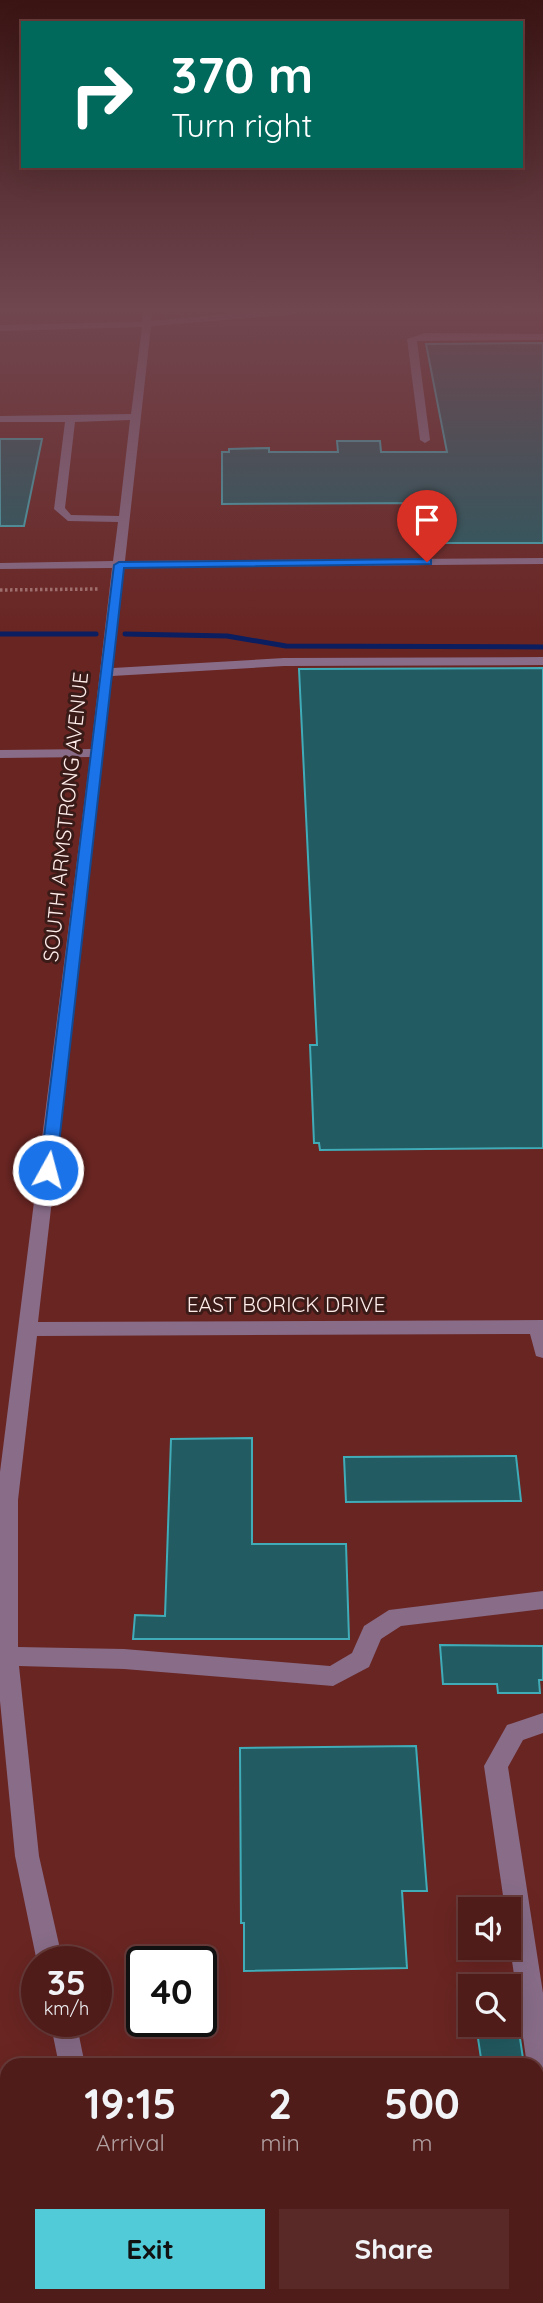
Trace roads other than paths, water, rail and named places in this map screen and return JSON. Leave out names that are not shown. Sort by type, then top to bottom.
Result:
[{"type":"street","points":[[0,419],[87,418]]},
{"type":"street","name":"SOUTH ARMSTRONG AVENUE","points":[[47,1946],[27,1856],[7,1656],[7,1500],[135,418]]},
{"type":"street","points":[[422,418],[425,440]]},
{"type":"street","points":[[70,419],[59,509],[68,518],[124,519]]},
{"type":"street","points":[[0,566],[543,561]]},
{"type":"street","points":[[106,672],[163,671],[284,662],[543,661]]},
{"type":"street","points":[[0,754],[96,753]]},
{"type":"street","points":[[541,1328],[543,1351]]},
{"type":"street","name":"EAST BORICK DRIVE","points":[[29,1329],[541,1328]]},
{"type":"street","points":[[7,1656],[124,1659],[333,1676],[361,1660],[372,1633],[397,1617],[543,1600]]},
{"type":"street","points":[[540,2058],[495,1766],[515,1732],[543,1723]]},
{"type":"street","points":[[66,2037],[71,2058]]},
{"type":"waterway","points":[[0,634],[96,634]]},
{"type":"waterway","points":[[125,634],[227,636],[286,646],[543,647]]}]
